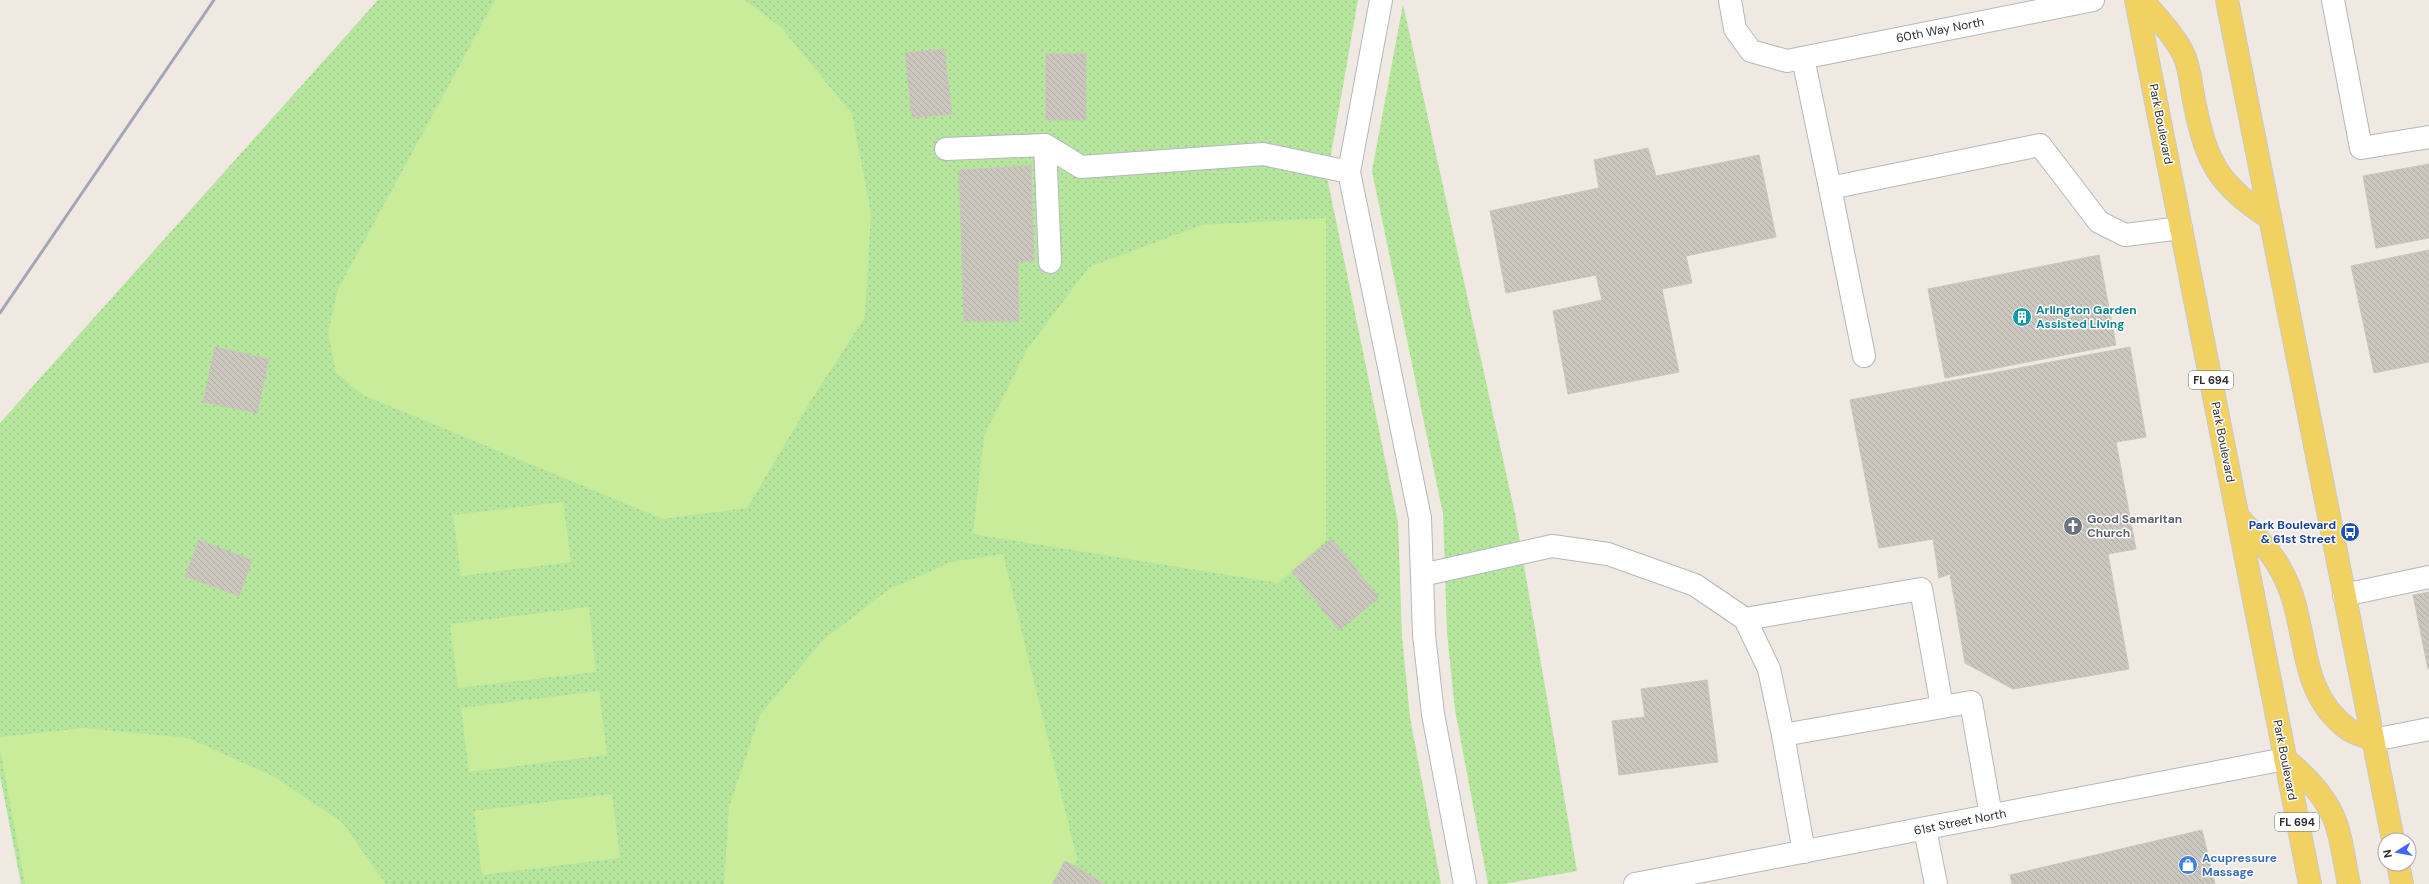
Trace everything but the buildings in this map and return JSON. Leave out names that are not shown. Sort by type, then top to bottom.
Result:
[{"type":"main road","name":"Park Boulevard","points":[[2136,0],[2310,884]]},
{"type":"main road","points":[[2142,0],[2183,53],[2201,136],[2222,179],[2240,198],[2270,218]]},
{"type":"main road","points":[[2227,0],[2391,832]]},
{"type":"main road","points":[[2237,516],[2283,573],[2303,638],[2310,676],[2319,698],[2349,729],[2373,740]]},
{"type":"main road","points":[[2285,759],[2305,775],[2333,816],[2338,828],[2349,884]]},
{"type":"main road","points":[[2400,872],[2402,884]]},
{"type":"street","points":[[1381,0],[1349,172],[1420,518],[1424,635],[1433,714],[1465,884]]},
{"type":"street","points":[[1730,0],[1735,29],[1751,51],[1795,59],[1830,188],[1864,356]]},
{"type":"street","name":"60th Way North","points":[[1795,59],[2093,0]]},
{"type":"street","points":[[2333,0],[2361,148],[2429,137]]},
{"type":"street","points":[[946,149],[1046,145],[1081,167],[1263,154],[1349,172]]},
{"type":"street","points":[[1046,145],[1050,262]]},
{"type":"street","points":[[1830,188],[2040,145],[2099,222],[2125,235],[2181,228]]},
{"type":"street","points":[[1422,575],[1552,546],[1608,554],[1695,584],[1745,619],[1769,669],[1783,735],[1804,852]]},
{"type":"street","points":[[2344,595],[2429,577]]},
{"type":"street","points":[[1745,619],[1921,589],[1942,707]]},
{"type":"street","points":[[1783,735],[1971,702],[1991,816]]},
{"type":"street","points":[[2373,740],[2429,729]]},
{"type":"street","name":"61st Street North","points":[[1635,884],[2285,759]]},
{"type":"street","points":[[1925,829],[1936,884]]},
{"type":"green space","points":[[378,0],[1358,0],[1327,177],[1398,522],[1402,637],[1410,717],[1441,884],[21,884],[0,776],[0,423]]},
{"type":"green space","points":[[495,0],[744,0],[781,27],[852,114],[871,213],[865,317],[810,402],[747,508],[663,519],[363,395],[336,373],[328,333],[338,289]]},
{"type":"green space","points":[[1403,4],[1515,514],[1577,871],[1503,884],[1488,884],[1455,710],[1447,633],[1443,514],[1372,171]]},
{"type":"green space","points":[[1326,218],[1326,541],[1278,583],[973,534],[984,436],[1026,351],[1089,267],[1202,225]]},
{"type":"green space","points":[[563,502],[571,562],[461,576],[453,515]]},
{"type":"green space","points":[[1003,554],[1077,859],[1062,884],[724,884],[729,807],[760,715],[823,640],[888,590],[951,562]]},
{"type":"green space","points":[[589,607],[596,672],[458,688],[450,624]]},
{"type":"green space","points":[[599,691],[607,755],[469,772],[461,708]]},
{"type":"green space","points":[[84,728],[188,738],[275,777],[342,822],[386,884],[25,884],[0,749],[0,737]]},
{"type":"green space","points":[[612,794],[620,858],[482,875],[474,811]]},
{"type":"railway","points":[[0,313],[214,0]]},
{"type":"place","name":"Arlington Garden Assisted Living","points":[[2022,317]]},
{"type":"place","name":"Good Samaritan Church","points":[[2073,526]]},
{"type":"place","name":"Park Boulevard & 61st Street","points":[[2350,532]]},
{"type":"place","name":"Acupressure Massage","points":[[2188,865]]}]
